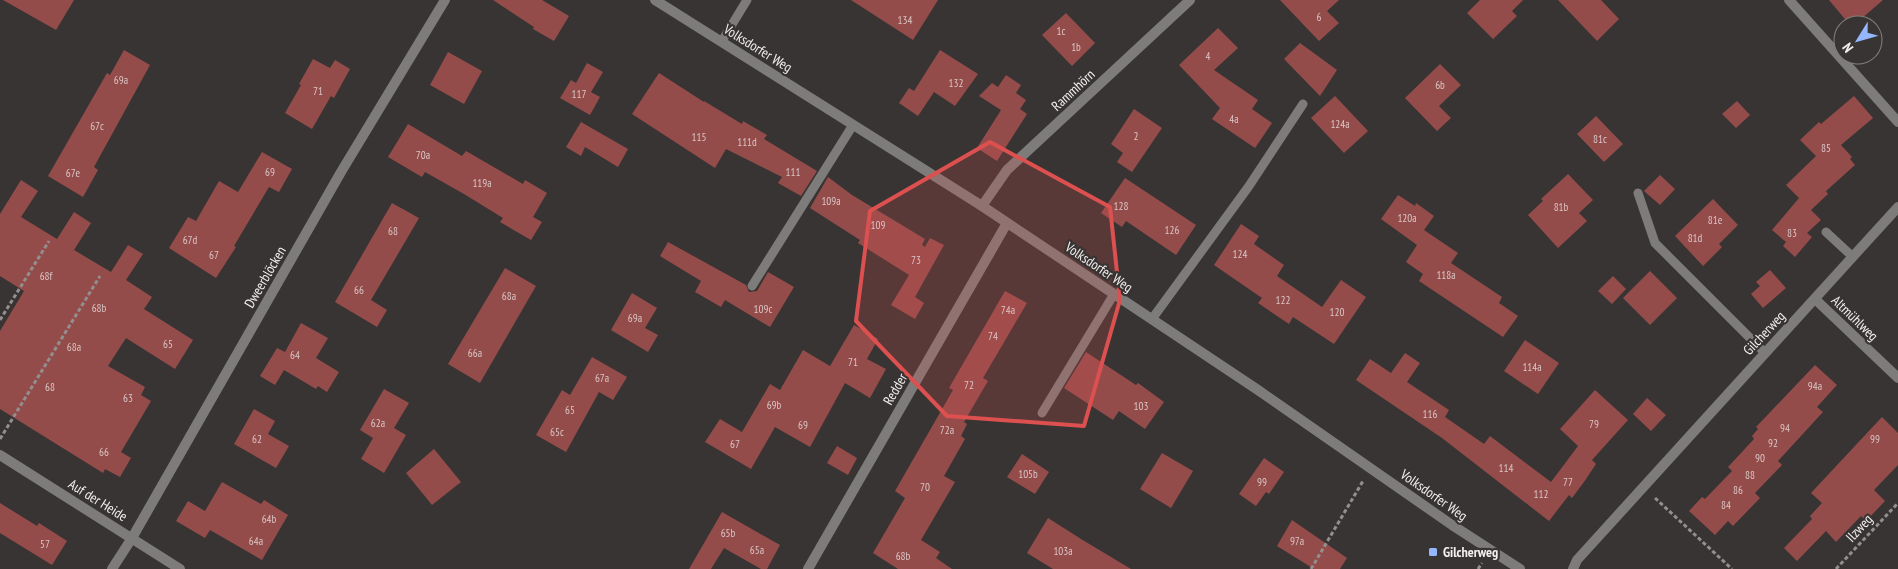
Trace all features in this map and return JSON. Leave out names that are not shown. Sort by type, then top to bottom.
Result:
[{"type":"street","name":"Dweerblöcken","points":[[112,569],[132,538],[336,181],[445,0]]},
{"type":"street","name":"Volksdorfer Weg","points":[[655,0],[982,206],[1258,390],[1452,525],[1520,569]]},
{"type":"street","name":"Rammhörn","points":[[982,206],[1007,170],[1190,0]]},
{"type":"street","points":[[1790,0],[1898,122]]},
{"type":"street","name":"Gilcherweg","points":[[1573,569],[1577,560],[1898,207]]},
{"type":"street","name":"Redder","points":[[808,569],[1007,223]]},
{"type":"street","name":"Altmühlweg","points":[[1815,299],[1898,378]]},
{"type":"street","name":"Auf der Heide","points":[[0,455],[180,569]]},
{"type":"lane","points":[[722,41],[747,0]]},
{"type":"lane","points":[[1152,319],[1249,186],[1303,104]]},
{"type":"lane","points":[[752,286],[853,125]]},
{"type":"lane","points":[[1638,193],[1655,243],[1765,352]]},
{"type":"lane","points":[[1826,232],[1853,257]]},
{"type":"lane","points":[[1042,413],[1114,294]]},
{"type":"path","points":[[0,320],[49,241]]},
{"type":"path","points":[[0,439],[100,276]]},
{"type":"path","points":[[1311,569],[1370,468]]},
{"type":"path","points":[[1644,487],[1732,569]]},
{"type":"path","name":"Ilzweg","points":[[1836,569],[1898,503]]},
{"type":"highlighted area","points":[[990,142],[1110,207],[1120,300],[1084,426],[947,416],[856,321],[870,211]]},
{"type":"building","points":[[3,0],[74,0],[56,30]]},
{"type":"building","points":[[493,0],[542,0],[569,16],[554,41],[533,29],[534,27]]},
{"type":"building","points":[[851,0],[938,0],[913,40]]},
{"type":"building","points":[[1280,0],[1339,0],[1327,11],[1339,23],[1319,41]]},
{"type":"building","points":[[1480,0],[1523,0],[1512,11],[1517,16],[1493,39],[1467,13]]},
{"type":"building","points":[[1558,0],[1601,0],[1619,19],[1597,41]]},
{"type":"building","points":[[1829,0],[1883,0],[1866,15],[1842,15]]},
{"type":"building","points":[[1066,13],[1095,43],[1072,66],[1042,35]]},
{"type":"building","points":[[1218,28],[1238,48],[1214,70],[1258,100],[1252,109],[1272,123],[1255,148],[1212,119],[1220,108],[1179,65]]},
{"type":"building","points":[[1300,43],[1337,70],[1320,96],[1284,59]]},
{"type":"building","points":[[124,50],[150,65],[94,167],[98,170],[83,197],[48,176],[107,73],[110,75]]},
{"type":"building","points":[[940,50],[978,74],[955,106],[934,92],[918,116],[899,103],[909,88],[914,91]]},
{"type":"building","points":[[448,52],[482,71],[464,104],[430,85]]},
{"type":"building","points":[[313,59],[330,68],[335,60],[350,69],[334,98],[331,96],[312,129],[285,113]]},
{"type":"building","points":[[587,63],[603,72],[591,92],[600,97],[590,115],[560,98],[571,80],[576,83]]},
{"type":"building","points":[[1440,64],[1461,85],[1439,106],[1451,118],[1437,131],[1405,98]]},
{"type":"building","points":[[659,73],[742,124],[743,121],[767,135],[764,139],[817,171],[801,196],[778,183],[782,177],[726,149],[715,168],[632,114]]},
{"type":"building","points":[[1006,75],[1021,85],[1016,93],[1026,100],[1020,109],[1027,114],[997,161],[977,148],[1001,110],[979,96],[992,83],[998,87]]},
{"type":"building","points":[[1335,96],[1368,131],[1344,153],[1311,118]]},
{"type":"building","points":[[1854,96],[1873,118],[1841,145],[1852,157],[1850,159],[1855,165],[1826,191],[1828,194],[1811,210],[1821,220],[1807,233],[1812,237],[1795,257],[1783,246],[1786,242],[1772,230],[1799,198],[1786,185],[1816,156],[1800,140],[1819,122],[1821,124]]},
{"type":"building","points":[[1737,101],[1750,115],[1736,128],[1722,114]]},
{"type":"building","points":[[1134,109],[1162,128],[1132,172],[1117,162],[1123,153],[1111,144]]},
{"type":"building","points":[[1596,116],[1623,144],[1604,162],[1577,134]]},
{"type":"building","points":[[581,122],[628,149],[618,167],[585,147],[581,156],[566,147]]},
{"type":"building","points":[[408,124],[462,156],[466,151],[523,184],[525,180],[547,193],[533,217],[542,222],[531,240],[500,222],[503,218],[464,194],[425,172],[422,177],[388,157]]},
{"type":"building","points":[[262,152],[292,169],[279,192],[269,187],[234,246],[236,247],[216,278],[169,248],[188,217],[196,221],[219,181],[238,192]]},
{"type":"building","points":[[1568,174],[1593,200],[1579,213],[1587,221],[1558,248],[1528,215],[1543,201],[1541,199]]},
{"type":"building","points":[[1660,175],[1675,189],[1660,205],[1644,191]]},
{"type":"building","points":[[828,177],[852,195],[925,239],[922,245],[925,247],[930,238],[944,245],[915,297],[924,303],[915,319],[891,305],[909,275],[858,243],[860,240],[810,208]]},
{"type":"building","points":[[1125,178],[1196,225],[1176,255],[1126,221],[1122,227],[1101,213]]},
{"type":"building","points":[[21,180],[38,191],[21,217],[57,239],[74,212],[91,223],[74,250],[111,272],[128,245],[143,254],[126,280],[152,297],[144,309],[193,340],[175,369],[126,338],[108,366],[145,387],[141,395],[151,401],[121,452],[131,458],[120,477],[105,469],[103,473],[0,409],[0,331],[24,291],[0,276],[0,214]]},
{"type":"building","points":[[1398,195],[1415,206],[1416,203],[1434,216],[1424,230],[1458,253],[1451,263],[1502,297],[1499,303],[1518,316],[1503,337],[1419,281],[1423,274],[1406,262],[1417,245],[1381,219]]},
{"type":"building","points":[[1713,199],[1738,225],[1719,244],[1722,247],[1703,266],[1675,236]]},
{"type":"building","points":[[392,203],[419,218],[371,300],[387,310],[377,327],[335,302]]},
{"type":"building","points":[[1241,224],[1259,236],[1254,244],[1284,265],[1277,276],[1322,307],[1341,280],[1366,297],[1334,344],[1293,317],[1289,324],[1258,303],[1262,298],[1214,265]]},
{"type":"building","points":[[668,242],[746,285],[749,292],[757,291],[768,272],[794,287],[770,327],[725,300],[721,307],[695,292],[701,281],[660,256]]},
{"type":"building","points":[[505,268],[536,286],[480,383],[448,364]]},
{"type":"building","points":[[1770,270],[1786,288],[1763,308],[1751,294],[1760,286],[1756,282]]},
{"type":"building","points":[[1650,271],[1677,298],[1650,325],[1623,298]]},
{"type":"building","points":[[1613,276],[1626,289],[1612,304],[1598,291]]},
{"type":"building","points":[[1005,291],[1027,303],[983,378],[988,381],[964,422],[967,424],[961,436],[965,439],[944,476],[955,482],[921,540],[940,552],[936,558],[952,569],[898,569],[873,553],[905,498],[895,491],[953,390],[949,388]]},
{"type":"building","points":[[632,293],[657,308],[645,328],[658,335],[648,352],[611,330]]},
{"type":"building","points":[[301,323],[328,338],[316,358],[339,372],[327,392],[318,386],[316,389],[284,370],[275,385],[260,376],[277,348],[285,352]]},
{"type":"building","points":[[854,325],[878,339],[867,359],[886,369],[870,398],[845,383],[810,447],[775,427],[751,469],[705,442],[720,419],[742,432],[770,384],[780,390],[803,350],[830,366]]},
{"type":"building","points":[[1525,340],[1559,363],[1538,394],[1504,371]]},
{"type":"building","points":[[1086,352],[1136,385],[1138,383],[1164,402],[1145,429],[1119,411],[1113,420],[1064,388]]},
{"type":"building","points":[[1405,353],[1420,363],[1407,382],[1449,410],[1445,417],[1484,444],[1490,436],[1551,482],[1578,446],[1560,429],[1595,390],[1628,420],[1592,460],[1596,464],[1572,498],[1569,495],[1549,521],[1442,438],[1356,380],[1370,359],[1391,373]]},
{"type":"building","points":[[592,357],[627,377],[613,400],[599,392],[566,452],[536,435],[562,390],[570,395]]},
{"type":"building","points":[[1815,365],[1837,385],[1817,407],[1823,412],[1778,461],[1782,465],[1755,493],[1760,498],[1733,526],[1728,521],[1715,535],[1689,511],[1702,497],[1705,499],[1732,471],[1728,467],[1754,439],[1752,436],[1758,429],[1756,427]]},
{"type":"building","points":[[384,389],[409,403],[394,428],[406,435],[384,473],[361,459],[373,438],[360,430]]},
{"type":"building","points":[[1647,398],[1666,415],[1651,431],[1633,414]]},
{"type":"building","points":[[254,409],[275,421],[268,434],[289,446],[276,468],[234,444]]},
{"type":"building","points":[[1882,417],[1898,433],[1898,465],[1874,490],[1885,501],[1866,521],[1861,516],[1836,542],[1826,531],[1797,561],[1784,548],[1812,519],[1810,516],[1822,503],[1811,493]]},
{"type":"building","points":[[837,446],[857,458],[848,475],[827,463]]},
{"type":"building","points":[[434,449],[461,482],[432,505],[406,473]]},
{"type":"building","points":[[1162,453],[1193,471],[1171,508],[1140,489]]},
{"type":"building","points":[[1022,454],[1049,472],[1035,494],[1007,477]]},
{"type":"building","points":[[1264,458],[1284,472],[1269,494],[1266,492],[1256,506],[1239,494]]},
{"type":"building","points":[[222,482],[261,504],[264,500],[288,515],[262,560],[210,530],[205,538],[176,521],[188,501],[205,511]]},
{"type":"building","points":[[0,503],[37,526],[39,523],[67,541],[52,565],[0,533]]},
{"type":"building","points":[[722,512],[780,545],[767,569],[761,569],[724,548],[711,569],[689,569]]},
{"type":"building","points":[[1048,518],[1131,569],[1053,569],[1027,553]]},
{"type":"building","points":[[1292,520],[1347,558],[1340,569],[1314,569],[1277,546]]},
{"type":"place","name":"Gilcherweg","points":[[1433,552]]}]
